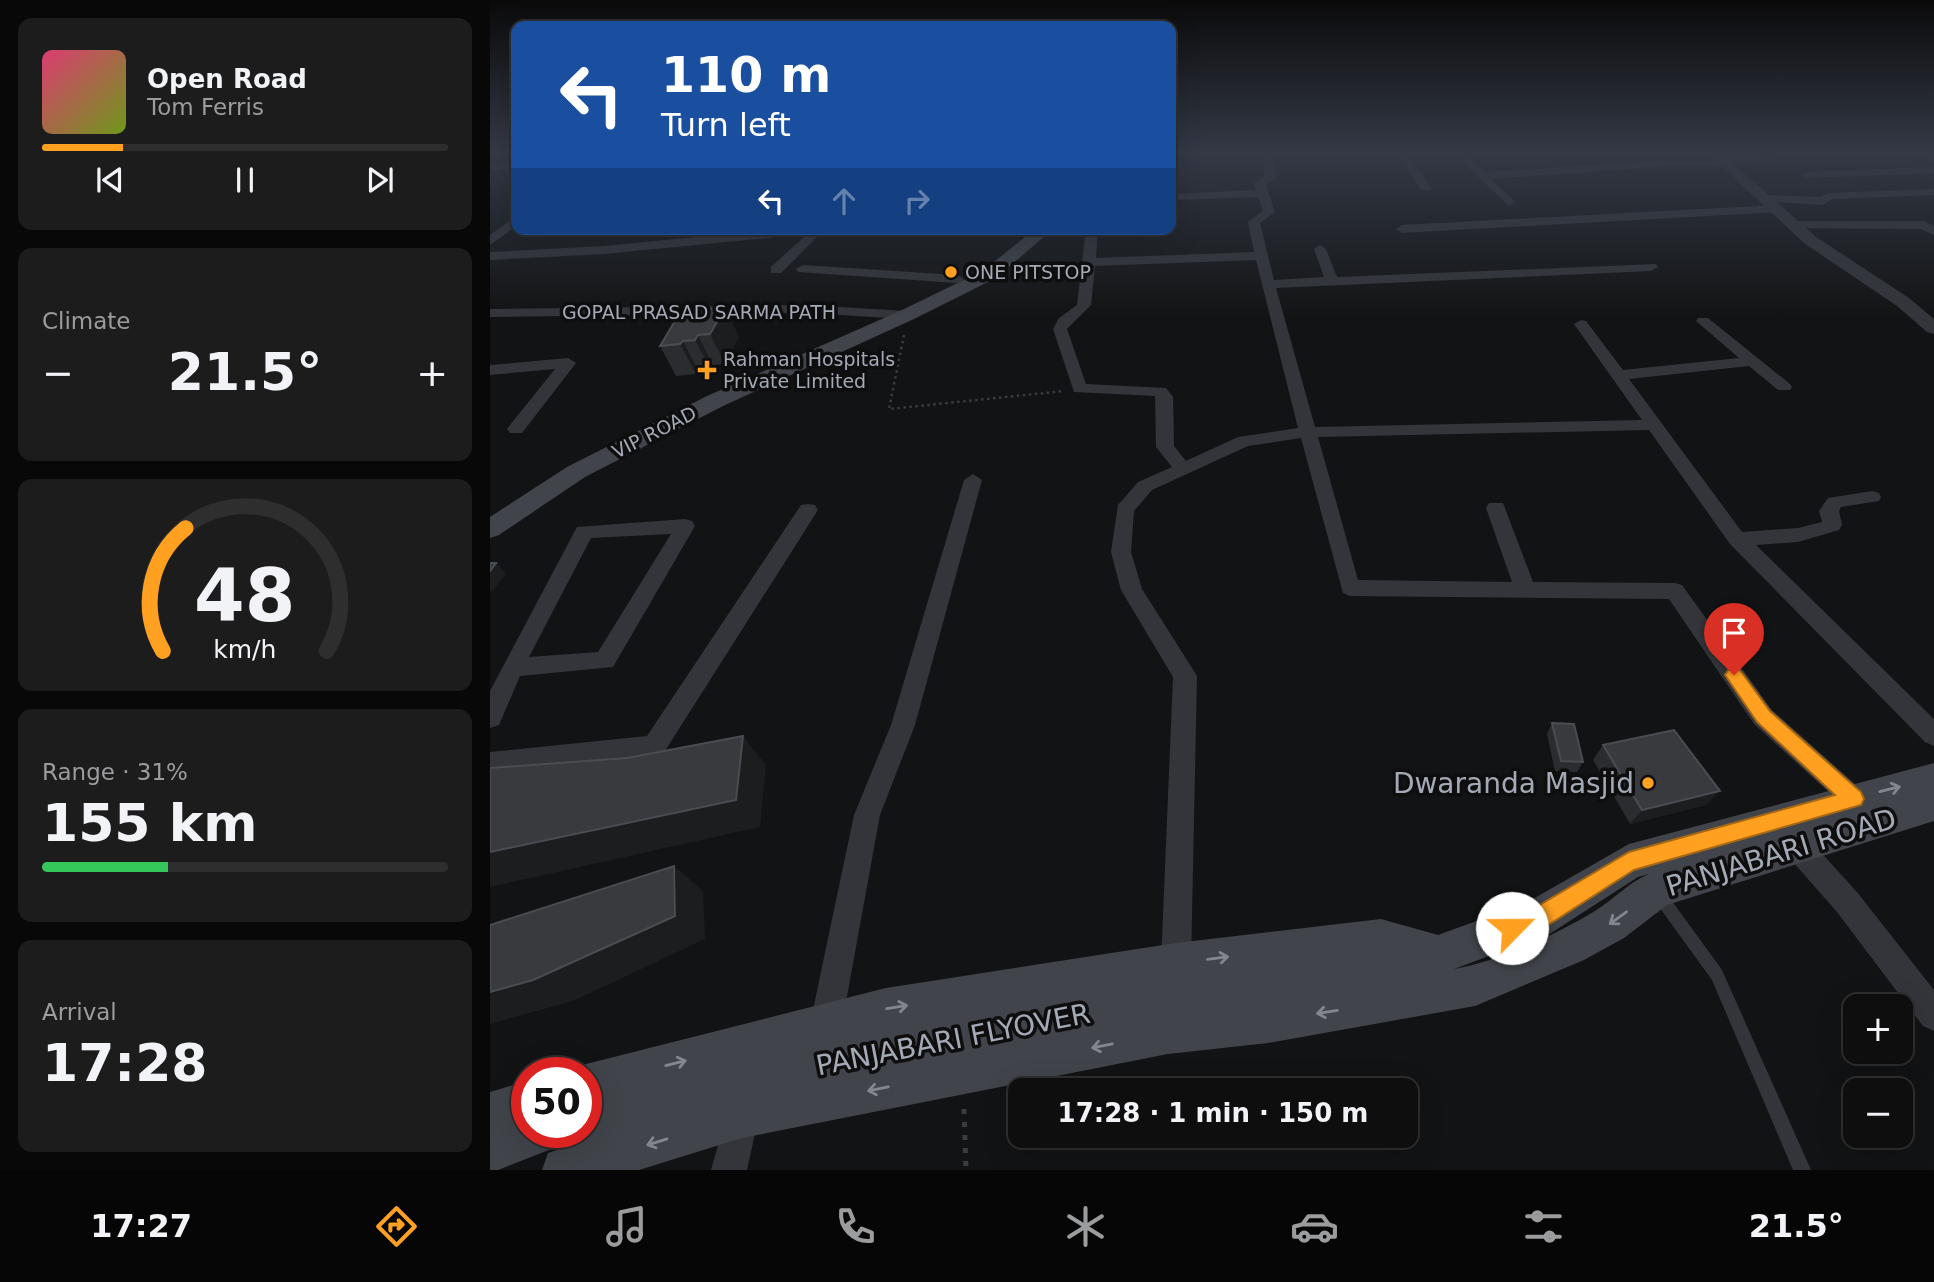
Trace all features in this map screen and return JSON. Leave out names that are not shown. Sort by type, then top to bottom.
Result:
[{"type":"main road","name":"VIP ROAD","points":[[490,510],[561,464],[704,393],[900,319],[974,270],[1017,235]]},
{"type":"main road","name":"VIP ROAD","points":[[490,529],[576,472],[715,401],[900,319],[990,274],[1038,235]]},
{"type":"main road","name":"PANJABARI ROAD","points":[[565,1170],[742,1115],[1168,1033],[1268,1022],[1440,974],[1475,986],[1570,946],[1610,924],[1643,876],[1854,799],[1934,778]]},
{"type":"main road","name":"PANJABARI ROAD","points":[[1643,876],[1796,845],[1934,805]]},
{"type":"main road","points":[[602,1082],[886,1009],[1176,962],[1381,939],[1440,974]]},
{"type":"main road","name":"PANJABARI FLYOVER","points":[[602,1114],[752,1077],[1003,1027],[1173,999],[1324,979],[1440,974]]},
{"type":"main road","points":[[490,1115],[511,1108]]},
{"type":"main road","points":[[490,1150],[511,1142]]},
{"type":"street","points":[[1268,208],[1269,212],[1254,222],[1261,256],[1350,588],[1675,591],[1763,717],[1854,799]]},
{"type":"street","points":[[1402,229],[1705,208]]},
{"type":"street","points":[[1775,208],[1810,240],[1903,302],[1934,328]]},
{"type":"street","points":[[490,241],[511,223]]},
{"type":"street","points":[[1795,225],[1930,227]]},
{"type":"street","points":[[490,256],[736,235]]},
{"type":"street","points":[[776,270],[813,235]]},
{"type":"street","points":[[1092,235],[1084,305],[1081,311],[1067,317],[1060,329],[1080,389],[1160,391],[1165,397],[1165,447],[1183,469]]},
{"type":"street","points":[[1320,249],[1332,282]]},
{"type":"street","points":[[1090,262],[1261,256]]},
{"type":"street","points":[[1268,284],[1651,267]]},
{"type":"street","points":[[803,269],[957,279]]},
{"type":"street","name":"GOPAL PRASAD SARMA PATH","points":[[490,313],[805,309],[900,319]]},
{"type":"street","points":[[1703,321],[1784,387]]},
{"type":"street","points":[[1581,324],[1737,539],[1934,735]]},
{"type":"street","points":[[1620,376],[1753,361]]},
{"type":"street","points":[[490,370],[568,363],[516,429]]},
{"type":"street","points":[[1176,962],[1185,676],[1132,590],[1121,552],[1125,510],[1145,486],[1244,441],[1308,432],[1655,425]]},
{"type":"street","points":[[826,1024],[867,815],[903,725],[973,480]]},
{"type":"street","points":[[1737,539],[1818,532],[1832,525],[1829,511],[1835,502],[1872,496]]},
{"type":"street","points":[[1496,508],[1525,589]]},
{"type":"street","points":[[490,763],[654,746],[808,510]]},
{"type":"street","points":[[490,718],[512,667],[584,532],[685,526],[605,661],[512,667]]},
{"type":"street","points":[[1796,845],[1847,902],[1934,1016]]},
{"type":"street","points":[[729,1170],[742,1115]]},
{"type":"lane","points":[[1643,876],[1717,975],[1802,1170]]},
{"type":"path","points":[[900,319],[888,409],[1080,389]]},
{"type":"path","points":[[964,1109],[966,1170]]},
{"type":"building","points":[[725,308],[710,334],[698,335],[695,340],[683,341],[680,344],[660,346],[681,311]]},
{"type":"building","points":[[1552,723],[1574,724],[1583,762],[1561,761]]},
{"type":"building","name":"Dwaranda Masjid","points":[[1674,730],[1720,791],[1642,810],[1603,745]]},
{"type":"building","points":[[743,736],[736,800],[490,852],[490,768],[627,758]]},
{"type":"building","points":[[674,866],[675,916],[533,980],[490,992],[490,925]]},
{"type":"place","name":"ONE PITSTOP","points":[[951,272]]},
{"type":"place","name":"Rahman Hospitals Private Limited","points":[[707,370]]},
{"type":"place","name":"Dwaranda Masjid","points":[[1648,783]]},
{"type":"route","points":[[1512,928],[1537,919],[1629,862],[1854,799],[1763,717],[1734,675]]}]
